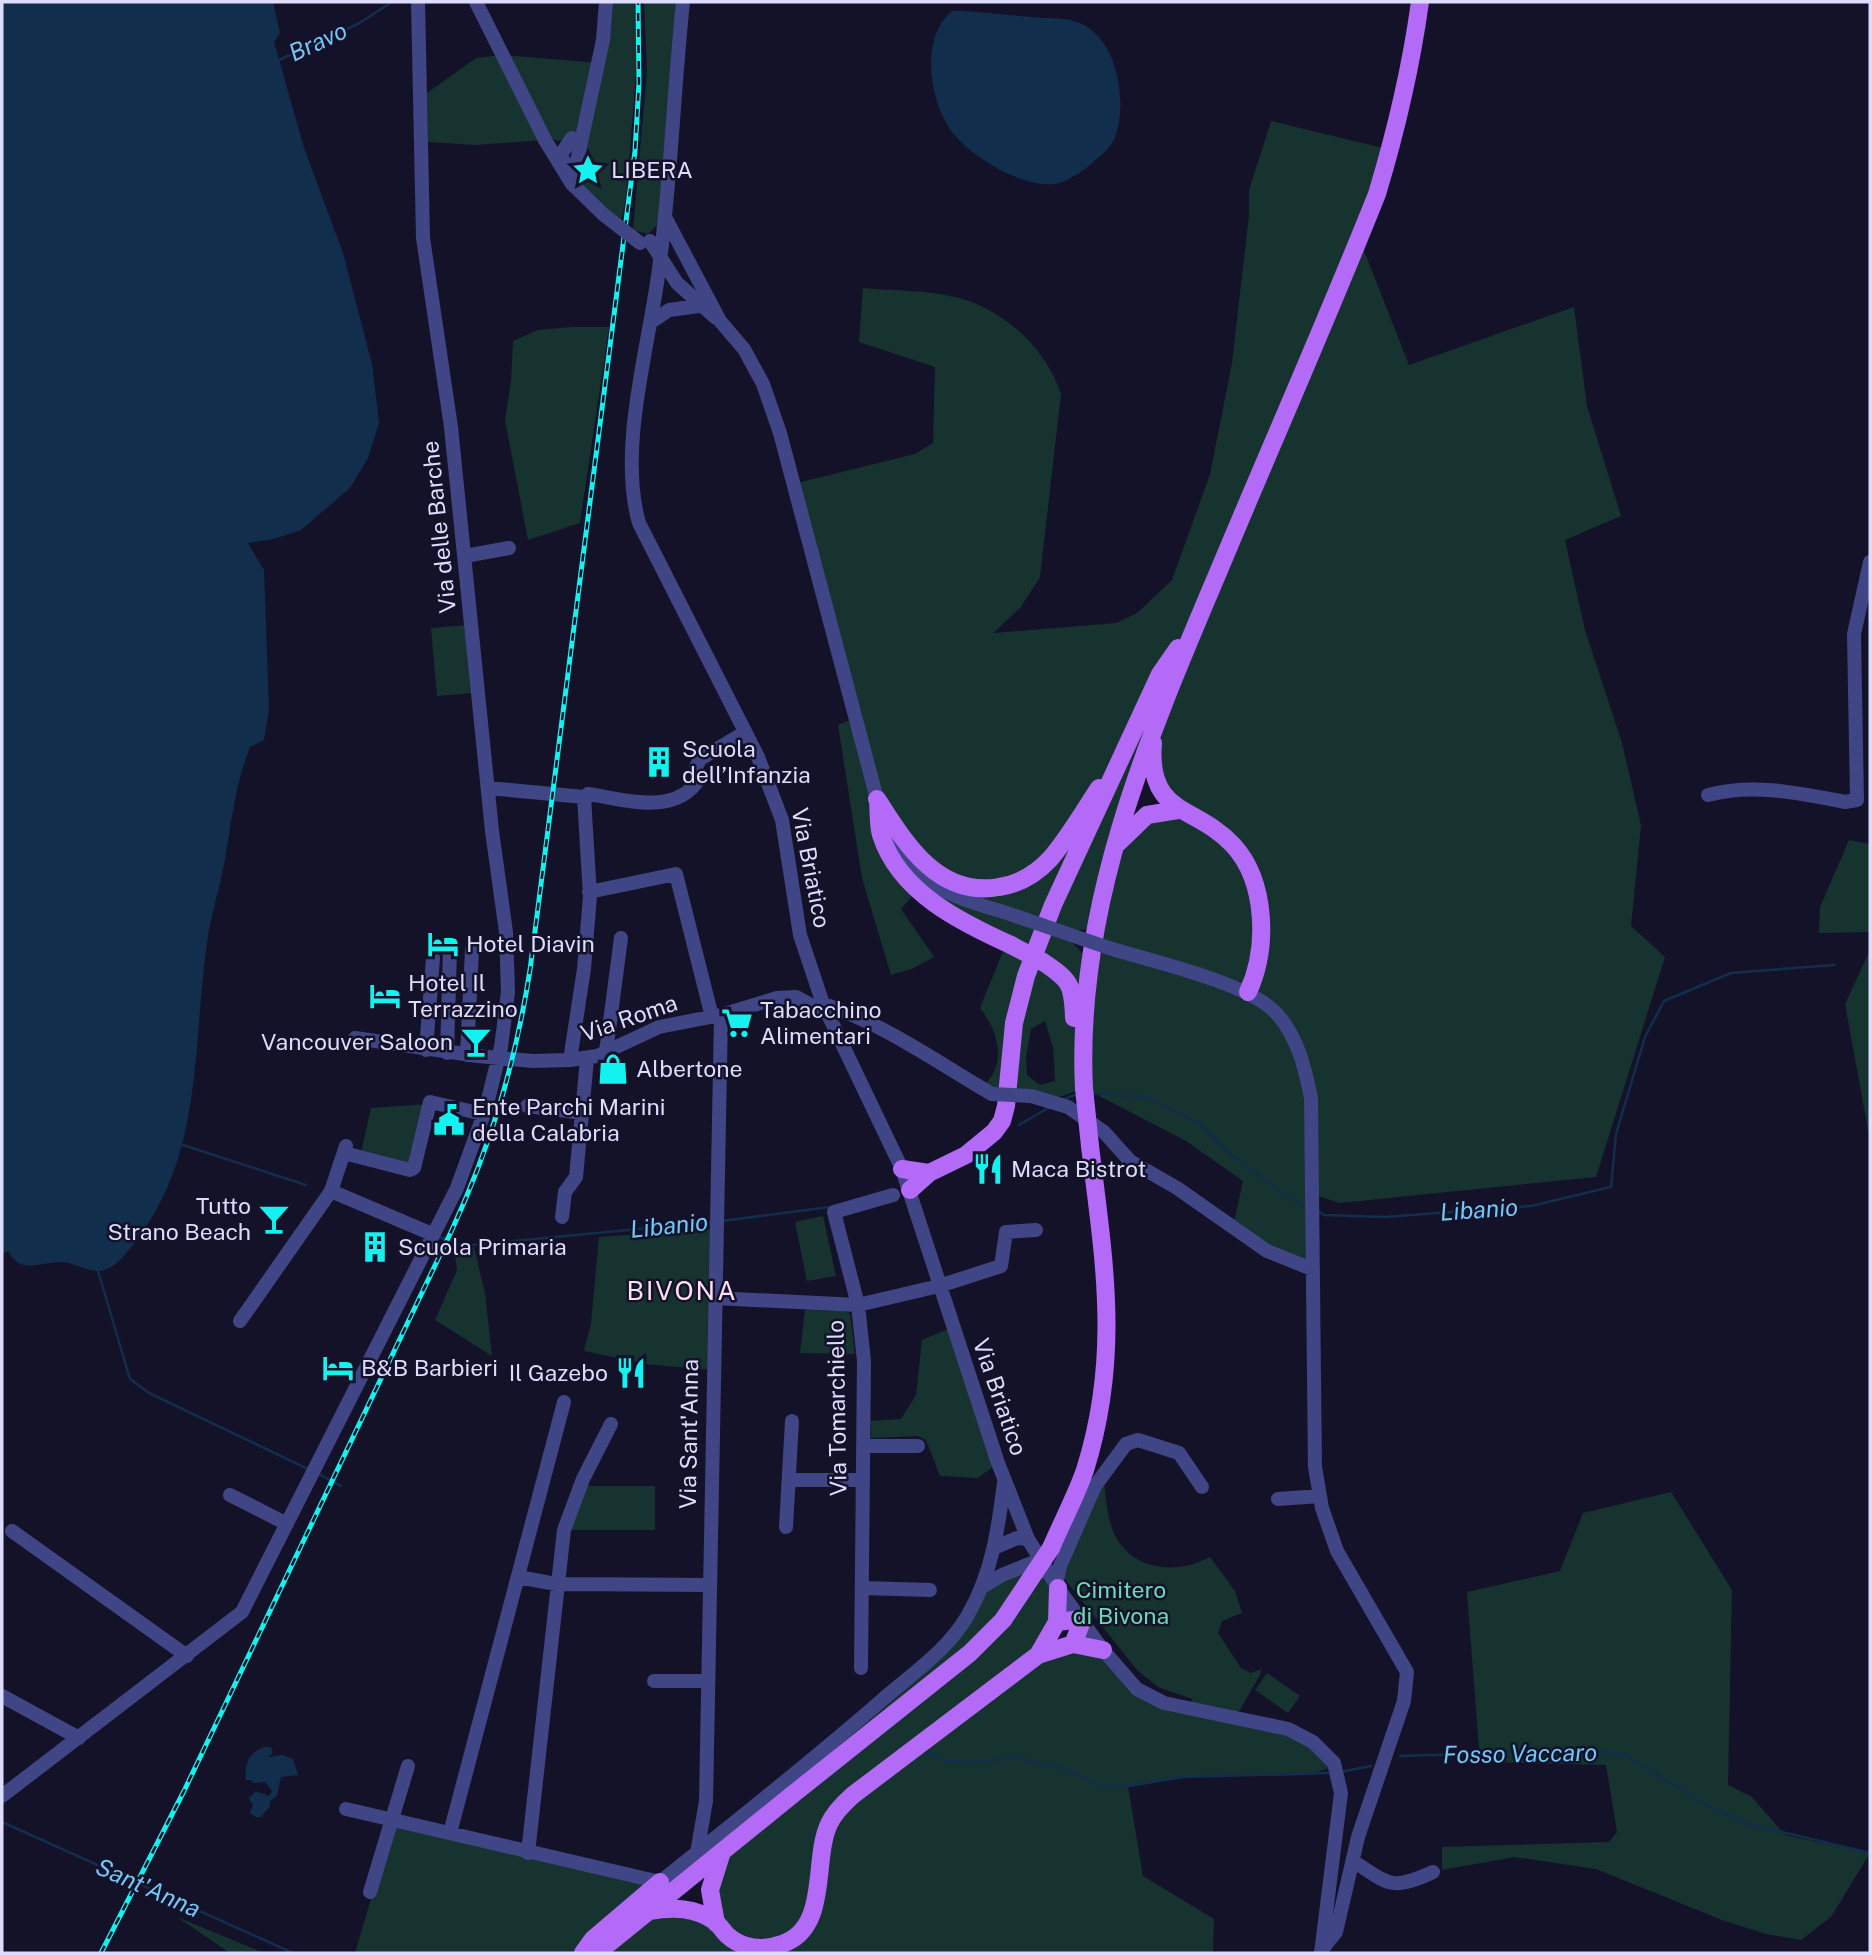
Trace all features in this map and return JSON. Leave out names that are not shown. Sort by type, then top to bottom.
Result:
[{"type":"main road","points":[[597,1953],[970,1653],[1003,1619],[1051,1548],[1085,1471],[1100,1405],[1109,1347],[1107,1289],[1082,1054],[1091,962],[1113,848],[1126,801],[1198,619],[1377,194],[1410,65],[1420,2]]},
{"type":"main road","points":[[901,1192],[929,1173],[966,1155],[1002,1121],[1006,1106],[1014,1023],[1026,976],[1053,905],[1160,674],[1198,619]]},
{"type":"main road","points":[[1154,728],[1151,762],[1155,780],[1178,810],[1209,825],[1232,844],[1247,863],[1258,898],[1261,929],[1257,972],[1248,992]]},
{"type":"main road","points":[[877,799],[902,838],[940,876],[969,887],[989,889],[1018,884],[1049,860],[1128,747]]},
{"type":"main road","points":[[877,799],[881,834],[903,876],[953,917],[1011,944],[1066,978],[1073,993],[1074,1041],[1082,1054]]},
{"type":"main road","points":[[1113,848],[1147,815],[1178,810]]},
{"type":"main road","points":[[902,1169],[929,1173]]},
{"type":"main road","points":[[1038,1655],[1057,1622],[1054,1582]]},
{"type":"main road","points":[[1057,1622],[1083,1619],[1073,1644]]},
{"type":"main road","points":[[649,1911],[673,1907],[693,1911],[716,1923],[736,1942],[758,1949],[789,1942],[799,1934],[814,1908],[826,1833],[845,1803],[1038,1655],[1073,1644],[1103,1650]]},
{"type":"main road","points":[[716,1923],[710,1890],[721,1854]]},
{"type":"main road","points":[[583,1953],[593,1939],[660,1882]]},
{"type":"street","name":"Via delle Barche","points":[[2,1796],[242,1612],[457,1188],[484,1114],[499,1052],[508,992],[506,932],[488,788],[451,427],[423,238],[418,2]]},
{"type":"street","points":[[476,2],[542,135],[572,184],[604,215],[650,250],[693,271]]},
{"type":"street","points":[[572,184],[603,40],[606,2]]},
{"type":"street","name":"Via Briatico","points":[[683,2],[664,224],[650,250],[657,281],[631,449],[632,499],[639,523],[758,757],[782,820],[800,935],[825,1009],[902,1169],[901,1192],[939,1286],[1004,1480],[1028,1539],[1054,1582],[1103,1650],[1138,1689],[1164,1703],[1288,1729],[1313,1742],[1336,1773],[1341,1793],[1321,1952]]},
{"type":"street","points":[[557,160],[572,138],[585,128]]},
{"type":"street","points":[[542,135],[558,141],[572,138]]},
{"type":"street","points":[[557,160],[572,159],[580,153]]},
{"type":"street","points":[[650,250],[664,224]]},
{"type":"street","points":[[664,224],[720,321],[744,349],[763,384],[780,433],[877,799],[897,847],[920,877],[967,902],[1248,992],[1277,1014],[1303,1058],[1311,1098],[1315,1467],[1320,1496],[1337,1551],[1407,1672],[1404,1701],[1378,1772],[1336,1932],[1321,1952]]},
{"type":"street","points":[[650,250],[699,306],[720,321]]},
{"type":"street","points":[[651,322],[669,310],[699,306]]},
{"type":"street","points":[[465,556],[509,548]]},
{"type":"street","points":[[1708,796],[1733,789],[1765,789],[1844,802],[1857,800],[1854,634],[1870,562]]},
{"type":"street","points":[[488,788],[584,797],[588,794],[651,805],[671,800],[694,787],[699,779],[696,767],[700,759],[744,733]]},
{"type":"street","points":[[570,1060],[584,969],[589,892],[584,797]]},
{"type":"street","name":"Via Sant'Anna","points":[[589,892],[676,874],[717,1016],[706,1801],[697,1853]]},
{"type":"street","points":[[606,1052],[621,938]]},
{"type":"street","points":[[447,1053],[450,948]]},
{"type":"street","points":[[467,1055],[472,950]]},
{"type":"street","points":[[426,1050],[433,958]]},
{"type":"street","name":"Via Roma","points":[[355,1038],[467,1055],[499,1052],[533,1061],[587,1059],[659,1027],[717,1016],[778,998],[796,997],[825,1009],[851,1015],[992,1094],[1031,1096],[1064,1106],[1104,1132],[1130,1161],[1177,1188],[1268,1251],[1312,1269]]},
{"type":"street","points":[[562,1217],[565,1192],[576,1177],[587,1059]]},
{"type":"street","points":[[240,1321],[331,1191],[345,1149],[410,1170],[414,1168],[430,1101],[484,1114]]},
{"type":"street","points":[[527,1105],[583,1113]]},
{"type":"street","points":[[331,1191],[432,1234]]},
{"type":"street","name":"Via Tomarchiello","points":[[861,1668],[864,1362],[858,1305],[834,1212],[901,1192]]},
{"type":"street","points":[[714,1298],[858,1305],[939,1286],[1001,1266],[1006,1233],[1036,1230]]},
{"type":"street","points":[[450,1833],[564,1402]]},
{"type":"street","points":[[786,1527],[792,1421]]},
{"type":"street","points":[[528,1853],[556,1584],[565,1530],[583,1479],[611,1424]]},
{"type":"street","points":[[982,1587],[1017,1567],[1032,1563],[1054,1582],[1095,1486],[1126,1444],[1138,1440],[1179,1453],[1202,1487]]},
{"type":"street","points":[[863,1446],[918,1446]]},
{"type":"street","points":[[789,1480],[863,1480]]},
{"type":"street","points":[[346,1809],[660,1882],[826,1749],[946,1645],[967,1617],[982,1587],[996,1547],[1004,1480]]},
{"type":"street","points":[[230,1495],[287,1524]]},
{"type":"street","points":[[1278,1499],[1320,1496]]},
{"type":"street","points":[[12,1531],[187,1656]]},
{"type":"street","points":[[996,1547],[1017,1538],[1028,1539],[1017,1567]]},
{"type":"street","points":[[518,1577],[556,1584],[709,1586]]},
{"type":"street","points":[[862,1588],[930,1590]]},
{"type":"street","points":[[654,1681],[708,1681]]},
{"type":"street","points":[[2,1696],[79,1738]]},
{"type":"street","points":[[370,1892],[394,1820],[408,1766]]},
{"type":"street","points":[[1353,1861],[1387,1883],[1405,1885],[1433,1872]]},
{"type":"green space","points":[[606,2],[634,2],[634,102],[627,190],[621,221],[572,184],[580,153],[567,139],[558,141],[543,135],[545,140],[475,145],[428,142],[427,93],[476,58],[503,55],[598,63]]},
{"type":"green space","points":[[644,2],[683,2],[665,217],[648,234],[633,230],[647,71]]},
{"type":"green space","points":[[1271,121],[1391,150],[1359,238],[1409,365],[1574,307],[1587,406],[1621,516],[1565,540],[1585,630],[1622,743],[1641,825],[1631,926],[1665,957],[1596,1177],[1340,1203],[1312,1194],[1312,1269],[1233,1227],[1243,1181],[1186,1141],[1084,1088],[1048,1101],[981,1088],[995,1070],[998,1049],[992,1028],[980,1008],[1004,949],[915,893],[901,909],[934,957],[912,969],[891,975],[862,878],[838,725],[855,718],[793,484],[915,454],[933,443],[935,367],[859,342],[863,288],[936,293],[976,304],[1008,322],[1035,347],[1046,362],[1061,394],[1040,577],[1020,608],[993,633],[1116,623],[1137,613],[1172,580],[1210,474],[1232,363],[1249,215],[1249,190]],"holes":[[[1151,762],[1177,810],[1136,823],[1114,846]],[[1096,929],[1108,948],[1090,962],[1062,931]],[[1045,1021],[1053,1047],[1055,1081],[1040,1085],[1027,1075],[1026,1057],[1031,1029]]]},
{"type":"green space","points":[[609,327],[580,523],[528,540],[505,420],[511,382],[513,341],[538,330]]},
{"type":"green space","points":[[467,625],[472,693],[437,696],[431,628]]},
{"type":"green space","points":[[1849,840],[1870,844],[1870,932],[1819,933],[1820,907]]},
{"type":"green space","points":[[1870,950],[1870,1141],[1845,1004]]},
{"type":"green space","points":[[429,1104],[414,1168],[360,1157],[371,1108]]},
{"type":"green space","points":[[823,1216],[836,1276],[807,1281],[795,1222]]},
{"type":"green space","points":[[715,1229],[713,1370],[645,1364],[584,1351],[591,1323],[599,1237]]},
{"type":"green space","points":[[474,1247],[485,1293],[492,1356],[435,1320],[457,1270],[454,1249]]},
{"type":"green space","points":[[805,1310],[846,1311],[850,1314],[855,1354],[800,1353]]},
{"type":"green space","points":[[953,1327],[998,1463],[978,1478],[940,1476],[926,1440],[918,1436],[871,1438],[871,1421],[901,1419],[916,1395],[922,1340]]},
{"type":"green space","name":"Cimitero di Bivona","points":[[1103,1472],[1112,1529],[1130,1554],[1140,1561],[1163,1567],[1187,1565],[1210,1557],[1235,1591],[1242,1613],[1222,1621],[1218,1633],[1241,1668],[1251,1673],[1261,1669],[1235,1718],[1288,1729],[1334,1766],[1310,1775],[1184,1777],[1128,1786],[1143,1876],[1214,1919],[1213,1953],[597,1953],[649,1911],[707,1918],[721,1854],[946,1645],[982,1587],[1032,1563],[1058,1588],[1038,1654],[1103,1650],[1138,1689],[1191,1709],[1192,1699],[1158,1687],[1137,1670],[1059,1572]]},
{"type":"green space","points":[[580,1486],[655,1486],[655,1530],[565,1530]]},
{"type":"green space","points":[[1671,1492],[1732,1590],[1728,1785],[1752,1797],[1785,1835],[1870,1853],[1831,1917],[1801,1940],[1766,1934],[1722,1920],[1596,1869],[1515,1857],[1442,1870],[1442,1847],[1609,1842],[1617,1832],[1606,1765],[1480,1762],[1467,1592],[1560,1571],[1583,1513]]},
{"type":"green space","points":[[1267,1673],[1300,1696],[1288,1713],[1255,1690]]},
{"type":"green space","points":[[394,1820],[660,1882],[583,1953],[355,1953]]},
{"type":"green space","points":[[177,1917],[264,1953],[230,1953]]},
{"type":"water","points":[[2,2],[273,2],[280,33],[274,42],[304,148],[343,253],[372,364],[379,423],[368,458],[350,488],[301,530],[274,539],[248,543],[264,570],[269,709],[264,740],[250,747],[233,808],[207,943],[191,1100],[172,1176],[155,1212],[122,1258],[110,1268],[100,1271],[60,1262],[28,1266],[14,1259],[8,1251],[2,1254]]},
{"type":"water","points":[[952,11],[1064,19],[1089,28],[1110,54],[1120,90],[1118,125],[1110,146],[1080,172],[1055,184],[1042,184],[1013,176],[969,149],[950,129],[933,85],[931,68],[935,36]]},
{"type":"water","points":[[264,1747],[271,1747],[273,1753],[268,1757],[283,1755],[293,1759],[298,1775],[281,1777],[277,1796],[270,1801],[270,1806],[261,1817],[256,1817],[250,1813],[253,1805],[249,1798],[256,1791],[269,1796],[272,1791],[265,1782],[253,1783],[246,1780],[246,1769],[251,1756]]},
{"type":"waterway","name":"Bravo","points":[[279,60],[358,24],[392,2]]},
{"type":"waterway","name":"Libanio","points":[[1318,1211],[1324,1215],[1385,1217],[1531,1206],[1611,1187],[1616,1134],[1645,1037],[1664,1001],[1731,973],[1834,965]]},
{"type":"waterway","name":"Libanio","points":[[1092,1093],[1147,1097],[1199,1123],[1227,1151],[1284,1195],[1308,1207]]},
{"type":"waterway","name":"Libanio","points":[[1062,1100],[1078,1094]]},
{"type":"waterway","name":"Libanio","points":[[1019,1125],[1050,1107]]},
{"type":"waterway","name":"Libanio","points":[[183,1145],[306,1185]]},
{"type":"waterway","name":"Libanio","points":[[722,1221],[830,1207]]},
{"type":"waterway","name":"Libanio","points":[[439,1237],[462,1246],[712,1222]]},
{"type":"waterway","points":[[98,1271],[130,1379],[149,1393],[310,1470]]},
{"type":"waterway","points":[[319,1474],[341,1486]]},
{"type":"waterway","name":"Fosso Vaccaro","points":[[1400,1756],[1592,1750],[1625,1755],[1703,1803],[1745,1823],[1870,1853]]},
{"type":"waterway","name":"Fosso Vaccaro","points":[[928,1753],[946,1761],[978,1762],[1017,1757],[1071,1771],[1098,1786],[1128,1786],[1184,1777],[1330,1773]]},
{"type":"waterway","name":"Fosso Vaccaro","points":[[1340,1772],[1371,1766]]},
{"type":"waterway","name":"Sant'Anna","points":[[2,1822],[293,1953]]},
{"type":"railway","points":[[101,1953],[184,1791],[451,1232],[490,1136],[509,1072],[530,970],[635,151],[639,83],[638,2]]},
{"type":"place","name":"LIBERA","points":[[588,170]]},
{"type":"place","name":"Scuola dell’Infanzia","points":[[659,762]]},
{"type":"place","name":"Hotel Diavin","points":[[443,944]]},
{"type":"place","name":"Hotel Il Terrazzino","points":[[385,996]]},
{"type":"place","name":"Tabacchino Alimentari","points":[[737,1023]]},
{"type":"place","name":"Vancouver Saloon","points":[[476,1042]]},
{"type":"place","name":"Albertone","points":[[613,1069]]},
{"type":"place","name":"Ente Parchi Marini della Calabria","points":[[449,1120]]},
{"type":"place","name":"Maca Bistrot","points":[[988,1169]]},
{"type":"place","name":"Tutto Strano Beach","points":[[274,1219]]},
{"type":"place","name":"Scuola Primaria","points":[[375,1247]]},
{"type":"place","name":"B&B Barbieri","points":[[338,1368]]},
{"type":"place","name":"Il Gazebo","points":[[631,1373]]},
{"type":"district","name":"BIVONA","points":[[682,1291]]}]
